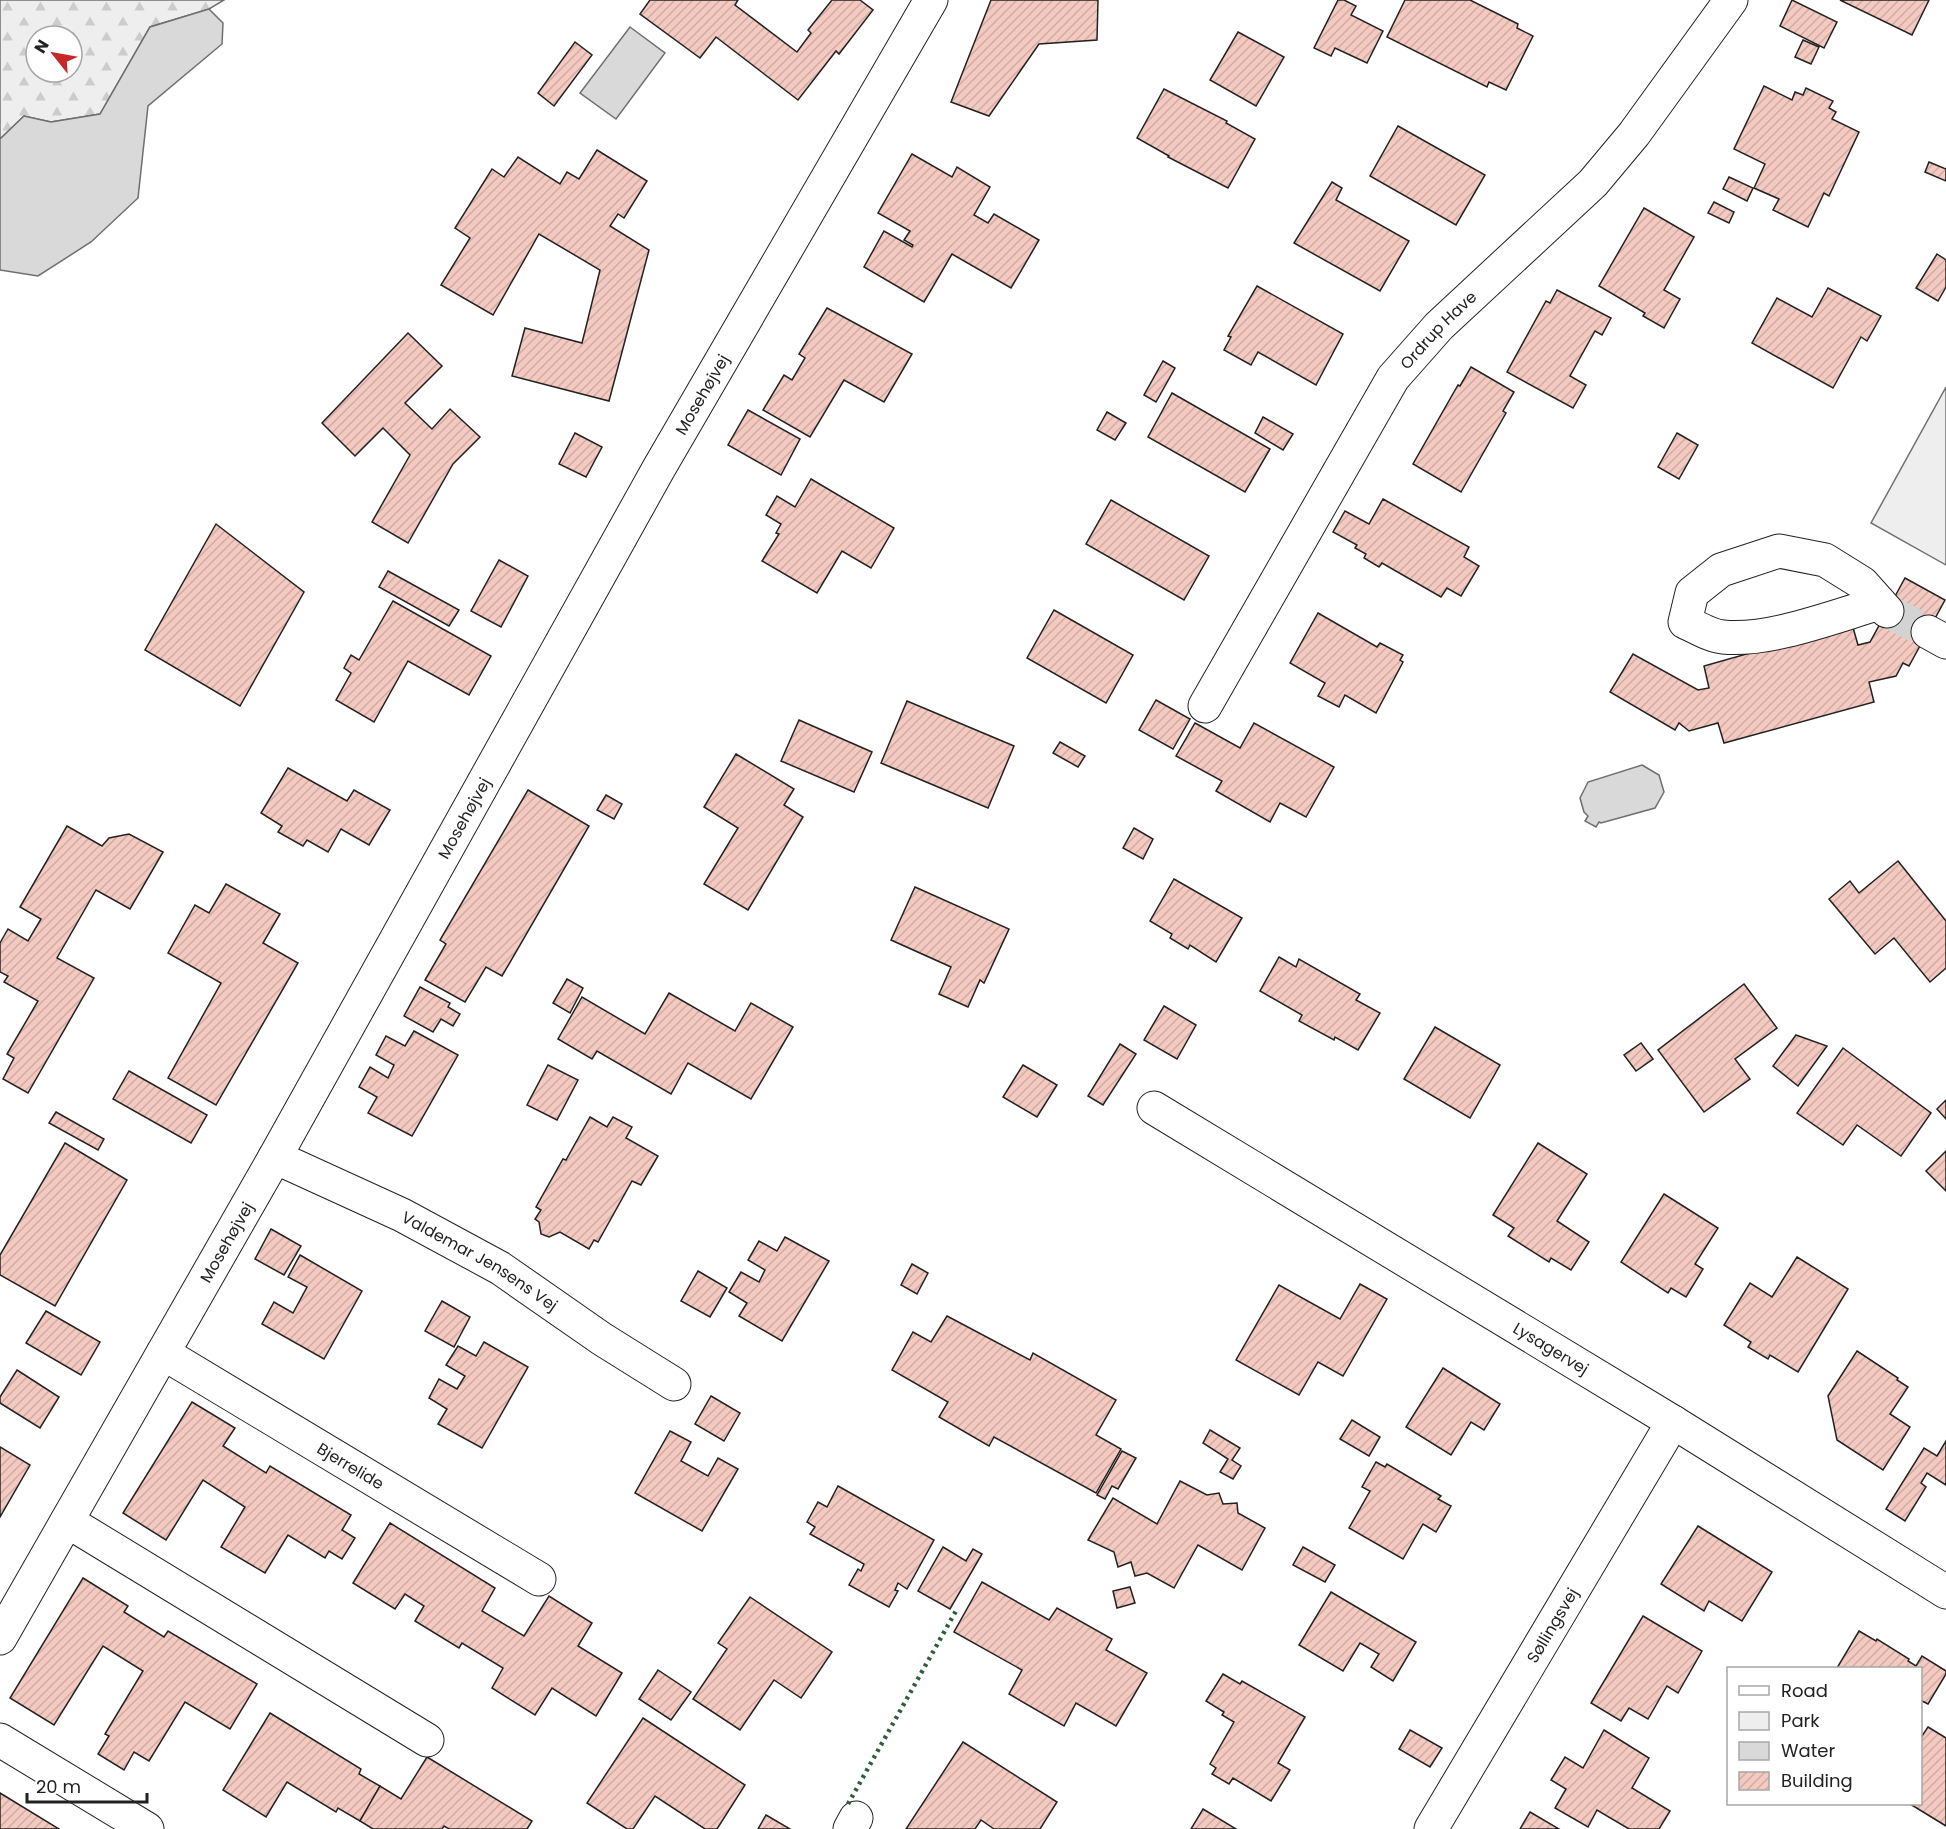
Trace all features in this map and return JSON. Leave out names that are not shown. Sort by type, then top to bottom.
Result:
[{"type":"street","name":"Mosehøjvej","points":[[0,1638],[275,1157],[653,478],[931,0]]},
{"type":"street","name":"Ordrup Have","points":[[1206,706],[1393,378],[1439,326],[1593,183],[1634,134],[1731,0]]},
{"type":"street","points":[[1779,551],[1825,560],[1862,583],[1883,607],[1763,636],[1721,638],[1684,622],[1692,593],[1721,570],[1779,551]]},
{"type":"street","name":"Lysagervej","points":[[1154,1108],[1673,1422],[1946,1592]]},
{"type":"street","name":"Valdemar Jensens Vej","points":[[275,1157],[402,1215],[500,1268],[602,1339],[674,1384]]},
{"type":"street","name":"Bjerrelide","points":[[163,1353],[539,1579]]},
{"type":"street","name":"Søllingsvej","points":[[1431,1829],[1673,1422]]},
{"type":"street","points":[[67,1521],[427,1740]]},
{"type":"street","points":[[0,1740],[147,1829]]},
{"type":"green space","points":[[0,0],[224,0],[209,9],[150,27],[100,114],[51,122],[24,116],[0,139]]},
{"type":"green space","points":[[1946,387],[1946,565],[1871,523]]},
{"type":"water","points":[[209,9],[223,23],[222,44],[148,106],[138,198],[91,242],[38,276],[0,270],[0,139],[24,116],[51,122],[100,114],[150,27]]},
{"type":"water","points":[[630,27],[665,53],[616,119],[580,93]]},
{"type":"water","points":[[1642,765],[1659,775],[1664,792],[1655,808],[1599,822],[1596,827],[1585,821],[1588,816],[1584,812],[1580,798],[1588,782]]},
{"type":"building","points":[[650,0],[738,0],[735,5],[797,52],[811,33],[808,30],[832,0],[860,0],[873,10],[839,54],[836,51],[798,100],[716,37],[700,58],[640,14]]},
{"type":"building","points":[[991,0],[1098,0],[1097,40],[1039,44],[989,116],[951,102]]},
{"type":"building","points":[[1338,0],[1344,0],[1356,6],[1351,15],[1383,31],[1367,63],[1335,48],[1331,56],[1314,48]]},
{"type":"building","points":[[1405,0],[1470,0],[1518,24],[1517,28],[1533,36],[1506,90],[1489,82],[1487,87],[1387,37]]},
{"type":"building","points":[[1792,0],[1837,22],[1824,48],[1780,26]]},
{"type":"building","points":[[1840,0],[1929,0],[1912,35]]},
{"type":"building","points":[[1238,32],[1284,57],[1256,106],[1210,80]]},
{"type":"building","points":[[1803,40],[1819,47],[1811,64],[1795,57]]},
{"type":"building","points":[[575,42],[592,55],[554,106],[538,93]]},
{"type":"building","points":[[1764,86],[1792,100],[1795,92],[1803,95],[1806,88],[1833,101],[1829,108],[1836,112],[1832,119],[1859,132],[1829,196],[1824,193],[1808,227],[1773,210],[1779,199],[1754,188],[1765,164],[1734,149]]},
{"type":"building","points":[[1164,89],[1227,121],[1226,123],[1255,139],[1228,188],[1137,138]]},
{"type":"building","points":[[1398,126],[1485,175],[1456,225],[1370,176]]},
{"type":"building","points":[[597,150],[647,181],[624,218],[618,214],[610,226],[649,250],[609,401],[512,376],[525,328],[582,343],[600,270],[539,234],[493,315],[441,285],[470,238],[455,228],[492,169],[504,177],[518,157],[560,184],[567,172],[579,179]]},
{"type":"building","points":[[912,154],[952,177],[957,167],[990,187],[974,215],[988,223],[994,214],[1039,240],[1011,288],[952,254],[924,302],[864,267],[884,231],[912,247],[913,245],[904,240],[910,231],[878,213]]},
{"type":"building","points":[[1929,162],[1946,169],[1946,181],[1925,172]]},
{"type":"building","points":[[1729,177],[1753,188],[1747,201],[1723,189]]},
{"type":"building","points":[[1332,182],[1342,188],[1336,200],[1409,241],[1380,291],[1294,243]]},
{"type":"building","points":[[1714,202],[1734,212],[1729,223],[1708,213]]},
{"type":"building","points":[[1644,208],[1694,237],[1664,290],[1680,299],[1664,328],[1643,316],[1645,313],[1599,286]]},
{"type":"building","points":[[1937,254],[1946,260],[1946,287],[1938,301],[1916,288]]},
{"type":"building","points":[[1257,286],[1343,334],[1316,385],[1258,352],[1251,365],[1224,350],[1231,337],[1228,336]]},
{"type":"building","points":[[1828,288],[1881,316],[1867,341],[1861,337],[1833,388],[1752,343],[1777,298],[1812,317]]},
{"type":"building","points":[[1557,290],[1611,318],[1602,335],[1595,331],[1570,376],[1586,385],[1573,408],[1507,372],[1546,301],[1550,303]]},
{"type":"building","points":[[827,308],[912,354],[884,402],[844,380],[810,437],[763,410],[784,375],[792,380],[805,358],[799,354]]},
{"type":"building","points":[[408,333],[442,366],[405,403],[432,429],[450,409],[480,437],[453,464],[408,543],[372,522],[410,455],[383,428],[355,456],[322,423]]},
{"type":"building","points":[[1163,361],[1175,368],[1156,402],[1144,395]]},
{"type":"building","points":[[1471,367],[1514,392],[1503,411],[1506,413],[1461,492],[1413,464],[1458,385],[1460,386]]},
{"type":"building","points":[[1172,393],[1270,449],[1245,492],[1148,437]]},
{"type":"building","points":[[748,410],[800,439],[781,475],[728,445]]},
{"type":"building","points":[[1107,412],[1126,423],[1115,440],[1097,430]]},
{"type":"building","points":[[1263,417],[1293,434],[1283,450],[1255,433]]},
{"type":"building","points":[[575,433],[602,447],[586,477],[559,464]]},
{"type":"building","points":[[1677,433],[1698,445],[1679,479],[1658,467]]},
{"type":"building","points":[[811,479],[894,528],[871,568],[842,551],[817,593],[762,561],[779,534],[776,533],[781,524],[766,515],[777,496],[795,507]]},
{"type":"building","points":[[1383,499],[1469,547],[1464,557],[1479,566],[1461,596],[1447,588],[1441,597],[1382,563],[1379,567],[1364,558],[1366,554],[1355,548],[1357,545],[1333,532],[1345,511],[1369,524]]},
{"type":"building","points":[[1111,500],[1209,556],[1184,600],[1086,544]]},
{"type":"building","points":[[216,524],[304,592],[240,706],[145,650]]},
{"type":"building","points":[[499,560],[528,576],[501,627],[471,611]]},
{"type":"building","points":[[388,571],[459,610],[449,626],[379,587]]},
{"type":"building","points":[[1905,578],[1945,600],[1909,666],[1903,663],[1896,676],[1869,682],[1874,702],[1724,743],[1718,723],[1689,731],[1679,723],[1675,730],[1610,692],[1633,654],[1698,690],[1709,688],[1704,666],[1852,624],[1858,645],[1870,642]]},
{"type":"building","points":[[393,601],[491,656],[469,695],[408,661],[374,722],[336,700],[351,673],[344,668],[351,655],[359,660]]},
{"type":"building","points":[[1054,610],[1133,655],[1106,703],[1027,658]]},
{"type":"building","points":[[1318,613],[1377,647],[1380,643],[1403,655],[1400,660],[1403,662],[1376,713],[1345,695],[1339,707],[1318,696],[1325,683],[1290,663]]},
{"type":"building","points":[[1156,700],[1190,719],[1173,749],[1139,730]]},
{"type":"building","points":[[907,701],[1014,746],[988,808],[881,763]]},
{"type":"building","points":[[799,720],[872,752],[854,792],[781,761]]},
{"type":"building","points":[[1195,723],[1240,748],[1254,723],[1334,767],[1306,817],[1280,803],[1270,822],[1216,791],[1222,781],[1176,756]]},
{"type":"building","points":[[1060,742],[1085,756],[1078,767],[1053,753]]},
{"type":"building","points":[[736,754],[794,789],[784,805],[803,817],[748,910],[704,884],[738,828],[704,807]]},
{"type":"building","points":[[288,768],[347,801],[354,790],[390,810],[369,845],[341,829],[328,852],[307,840],[303,846],[278,832],[282,826],[261,813]]},
{"type":"building","points":[[528,790],[589,826],[502,976],[486,967],[465,1002],[425,980],[446,944],[440,940]]},
{"type":"building","points":[[606,795],[622,804],[614,819],[597,810]]},
{"type":"building","points":[[67,826],[102,846],[109,838],[129,834],[163,852],[130,909],[96,890],[57,958],[94,978],[28,1093],[3,1079],[14,1058],[7,1054],[38,1001],[4,982],[8,976],[0,972],[0,943],[8,929],[28,941],[41,919],[20,907]]},
{"type":"building","points":[[1134,828],[1153,839],[1143,859],[1123,848]]},
{"type":"building","points":[[1898,861],[1946,921],[1946,968],[1930,982],[1894,938],[1875,954],[1829,899],[1850,881],[1859,893]]},
{"type":"building","points":[[1174,879],[1242,918],[1216,962],[1190,945],[1188,949],[1170,938],[1172,934],[1150,921]]},
{"type":"building","points":[[226,884],[280,914],[263,943],[298,963],[216,1105],[168,1078],[221,983],[168,953],[195,905],[209,913]]},
{"type":"building","points":[[915,887],[1009,929],[984,983],[980,980],[968,1007],[939,994],[951,967],[891,940]]},
{"type":"building","points":[[1279,957],[1296,967],[1299,959],[1360,994],[1356,1000],[1380,1013],[1358,1050],[1299,1021],[1302,1015],[1260,991]]},
{"type":"building","points":[[567,979],[583,988],[570,1013],[553,1003]]},
{"type":"building","points":[[1744,984],[1777,1028],[1735,1059],[1750,1079],[1704,1112],[1658,1050]]},
{"type":"building","points":[[420,987],[450,1003],[448,1007],[460,1014],[453,1026],[441,1019],[433,1032],[404,1016]]},
{"type":"building","points":[[669,993],[735,1031],[751,1003],[793,1027],[751,1099],[688,1063],[671,1094],[597,1051],[592,1059],[558,1039],[582,997],[645,1034]]},
{"type":"building","points":[[1164,1006],[1196,1025],[1177,1059],[1144,1040]]},
{"type":"building","points":[[1435,1027],[1500,1065],[1470,1118],[1404,1079]]},
{"type":"building","points":[[414,1031],[458,1055],[412,1136],[368,1113],[377,1097],[359,1087],[370,1067],[388,1078],[394,1065],[376,1055],[386,1036],[405,1046]]},
{"type":"building","points":[[1796,1035],[1827,1046],[1798,1086],[1773,1066]]},
{"type":"building","points":[[1641,1043],[1653,1059],[1636,1071],[1624,1055]]},
{"type":"building","points":[[1120,1044],[1136,1054],[1103,1105],[1088,1096]]},
{"type":"building","points":[[1843,1048],[1931,1113],[1901,1156],[1857,1125],[1843,1145],[1797,1113]]},
{"type":"building","points":[[548,1065],[578,1080],[557,1120],[527,1105]]},
{"type":"building","points":[[1023,1065],[1057,1085],[1037,1117],[1003,1097]]},
{"type":"building","points":[[129,1071],[207,1115],[191,1143],[113,1099]]},
{"type":"building","points":[[1946,1100],[1946,1119],[1937,1109]]},
{"type":"building","points":[[56,1112],[104,1139],[98,1150],[49,1123]]},
{"type":"building","points":[[590,1117],[607,1127],[613,1117],[632,1127],[626,1138],[658,1156],[641,1185],[632,1181],[598,1242],[594,1240],[589,1249],[560,1232],[549,1237],[541,1234],[539,1222],[535,1219],[541,1210],[536,1207]]},
{"type":"building","points":[[65,1143],[127,1180],[55,1306],[0,1275],[0,1255]]},
{"type":"building","points":[[1538,1143],[1587,1174],[1557,1221],[1589,1242],[1571,1270],[1551,1258],[1549,1262],[1508,1236],[1514,1228],[1493,1215]]},
{"type":"building","points":[[1946,1151],[1946,1191],[1926,1171]]},
{"type":"building","points":[[1664,1194],[1718,1228],[1695,1264],[1703,1269],[1686,1297],[1671,1288],[1668,1293],[1621,1262]]},
{"type":"building","points":[[271,1229],[301,1246],[284,1275],[255,1259]]},
{"type":"building","points":[[785,1237],[829,1261],[782,1341],[739,1316],[747,1303],[729,1292],[741,1272],[759,1282],[765,1270],[748,1260],[759,1241],[777,1251]]},
{"type":"building","points":[[300,1255],[362,1291],[324,1359],[262,1324],[274,1302],[293,1313],[307,1287],[288,1277]]},
{"type":"building","points":[[1797,1257],[1848,1289],[1798,1372],[1770,1355],[1768,1359],[1748,1347],[1751,1342],[1724,1325],[1750,1283],[1772,1297]]},
{"type":"building","points":[[912,1264],[928,1273],[917,1294],[901,1285]]},
{"type":"building","points":[[698,1271],[727,1288],[710,1317],[681,1301]]},
{"type":"building","points":[[1360,1284],[1387,1299],[1343,1376],[1318,1362],[1299,1395],[1236,1360],[1279,1285],[1340,1319]]},
{"type":"building","points":[[442,1301],[470,1317],[454,1347],[425,1331]]},
{"type":"building","points":[[46,1311],[100,1342],[81,1375],[26,1343]]},
{"type":"building","points":[[947,1316],[1030,1360],[1033,1353],[1116,1400],[1096,1435],[1121,1449],[1096,1493],[994,1437],[989,1446],[939,1417],[948,1402],[892,1370],[913,1332],[931,1342]]},
{"type":"building","points":[[484,1342],[528,1367],[482,1448],[438,1424],[447,1409],[429,1398],[439,1379],[457,1389],[465,1376],[446,1365],[458,1346],[476,1356]]},
{"type":"building","points":[[1857,1351],[1908,1387],[1890,1414],[1910,1427],[1883,1470],[1837,1440],[1828,1396]]},
{"type":"building","points":[[1443,1368],[1500,1404],[1484,1430],[1471,1422],[1451,1455],[1406,1427]]},
{"type":"building","points":[[17,1370],[59,1397],[40,1428],[0,1403],[0,1397]]},
{"type":"building","points":[[711,1396],[740,1413],[724,1441],[695,1424]]},
{"type":"building","points":[[192,1402],[235,1428],[223,1446],[266,1473],[270,1466],[351,1515],[342,1530],[355,1538],[342,1559],[329,1551],[325,1558],[288,1535],[265,1573],[221,1547],[245,1507],[203,1480],[166,1540],[123,1513]]},
{"type":"building","points":[[1352,1420],[1380,1437],[1369,1456],[1340,1439]]},
{"type":"building","points":[[1210,1430],[1240,1448],[1232,1460],[1241,1466],[1233,1479],[1220,1472],[1228,1459],[1203,1443]]},
{"type":"building","points":[[670,1431],[691,1442],[681,1461],[708,1476],[718,1458],[738,1469],[702,1531],[635,1493]]},
{"type":"building","points":[[1946,1441],[1946,1485],[1927,1473],[1921,1483],[1926,1487],[1905,1521],[1886,1509],[1924,1448],[1937,1456]]},
{"type":"building","points":[[0,1447],[30,1465],[0,1517]]},
{"type":"building","points":[[1122,1451],[1136,1458],[1118,1489],[1112,1486],[1105,1499],[1097,1495]]},
{"type":"building","points":[[1376,1462],[1385,1467],[1387,1464],[1441,1496],[1438,1499],[1451,1506],[1436,1532],[1423,1524],[1403,1559],[1349,1528],[1370,1491],[1362,1487]]},
{"type":"building","points":[[1180,1481],[1207,1495],[1219,1493],[1223,1504],[1237,1503],[1238,1513],[1265,1528],[1242,1570],[1198,1545],[1174,1588],[1147,1573],[1135,1576],[1131,1562],[1118,1567],[1114,1552],[1088,1540],[1113,1498],[1157,1524]]},
{"type":"building","points":[[838,1486],[934,1540],[907,1589],[898,1583],[895,1590],[898,1591],[889,1607],[849,1585],[858,1569],[861,1571],[864,1564],[810,1534],[815,1527],[807,1522],[818,1502],[827,1507]]},
{"type":"building","points":[[390,1523],[495,1588],[482,1611],[524,1636],[549,1596],[592,1623],[578,1646],[622,1673],[596,1716],[552,1688],[535,1715],[492,1688],[503,1668],[462,1643],[459,1648],[415,1621],[424,1606],[405,1594],[395,1609],[353,1583]]},
{"type":"building","points":[[1698,1526],[1772,1572],[1742,1621],[1709,1601],[1704,1611],[1661,1584]]},
{"type":"building","points":[[943,1547],[966,1561],[973,1549],[982,1554],[950,1609],[918,1591]]},
{"type":"building","points":[[1303,1547],[1335,1565],[1325,1582],[1293,1565]]},
{"type":"building","points":[[83,1578],[128,1606],[124,1612],[164,1637],[168,1631],[257,1684],[230,1729],[185,1702],[149,1761],[134,1752],[124,1770],[98,1754],[109,1736],[105,1734],[143,1671],[103,1646],[54,1725],[10,1698]]},
{"type":"building","points":[[982,1582],[1049,1620],[1057,1608],[1112,1639],[1106,1650],[1147,1673],[1116,1726],[1076,1703],[1064,1726],[1009,1694],[1022,1670],[954,1632]]},
{"type":"building","points":[[1130,1587],[1135,1603],[1117,1608],[1113,1591]]},
{"type":"building","points":[[1331,1592],[1416,1642],[1393,1681],[1371,1667],[1379,1654],[1360,1643],[1343,1671],[1299,1645]]},
{"type":"building","points":[[750,1597],[832,1652],[801,1698],[774,1680],[740,1730],[693,1699],[727,1649],[718,1643]]},
{"type":"building","points":[[1643,1616],[1702,1651],[1678,1693],[1667,1686],[1648,1719],[1629,1708],[1621,1721],[1591,1703]]},
{"type":"building","points":[[1859,1631],[1876,1641],[1877,1639],[1916,1666],[1922,1656],[1946,1671],[1946,1674],[1928,1704],[1922,1701],[1922,1667],[1838,1667]]},
{"type":"building","points":[[658,1670],[691,1692],[671,1720],[639,1699]]},
{"type":"building","points":[[1223,1674],[1240,1684],[1242,1681],[1305,1717],[1278,1763],[1290,1770],[1271,1801],[1233,1778],[1229,1784],[1212,1774],[1216,1768],[1210,1764],[1234,1722],[1222,1715],[1224,1712],[1206,1701]]},
{"type":"building","points":[[270,1713],[361,1769],[359,1774],[380,1786],[360,1821],[338,1808],[336,1812],[287,1782],[266,1817],[223,1790]]},
{"type":"building","points":[[643,1718],[745,1785],[717,1829],[705,1829],[655,1796],[633,1829],[627,1829],[587,1803]]},
{"type":"building","points":[[1928,1727],[1946,1738],[1946,1826],[1912,1805],[1922,1805],[1922,1736]]},
{"type":"building","points":[[1410,1730],[1442,1748],[1430,1767],[1399,1749]]},
{"type":"building","points":[[1604,1730],[1649,1758],[1632,1788],[1670,1811],[1659,1829],[1629,1829],[1597,1810],[1588,1827],[1555,1808],[1566,1789],[1551,1780],[1565,1757],[1583,1768]]},
{"type":"building","points":[[963,1742],[1057,1802],[1040,1829],[994,1829],[981,1820],[975,1829],[906,1829]]},
{"type":"building","points":[[427,1757],[532,1821],[527,1829],[449,1829],[444,1826],[442,1829],[373,1829],[360,1821],[380,1786],[401,1799]]},
{"type":"building","points":[[0,1793],[59,1829],[0,1829]]},
{"type":"building","points":[[1203,1809],[1236,1829],[1191,1829]]},
{"type":"building","points":[[1530,1812],[1559,1829],[1520,1829]]},
{"type":"building","points":[[766,1815],[790,1829],[758,1829]]},
{"type":"tunnel","points":[[1887,611],[1928,632]]},
{"type":"hedge","points":[[848,1804],[957,1609]]}]
